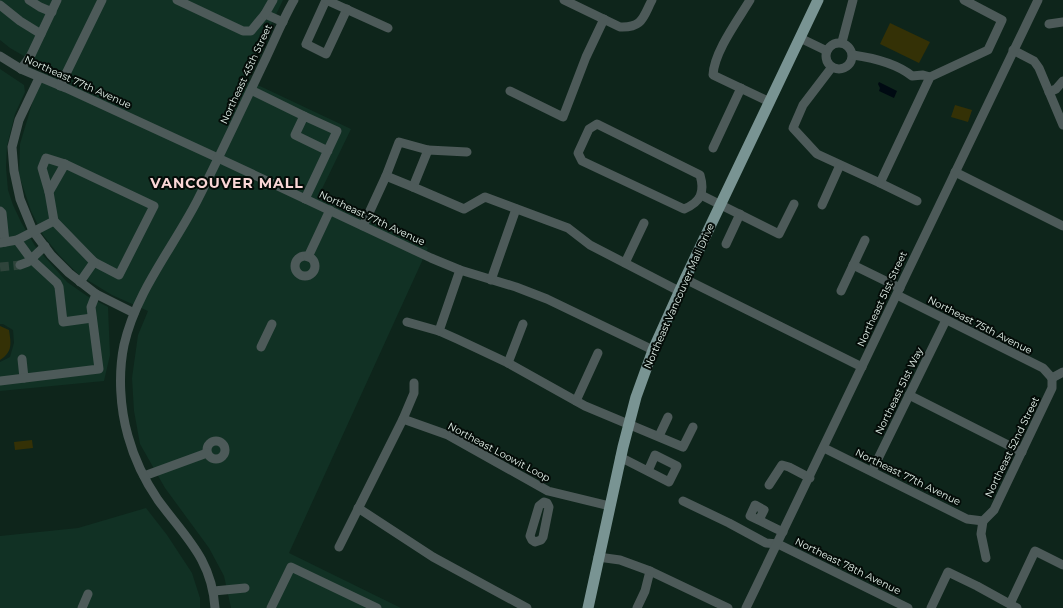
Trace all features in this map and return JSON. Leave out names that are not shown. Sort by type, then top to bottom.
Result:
[{"type":"main road","name":"Northeast Vancouver Mall Drive","points":[[588,608],[620,457],[653,350],[720,204],[818,0]]},
{"type":"street","points":[[30,0],[40,7],[52,12]]},
{"type":"street","points":[[21,69],[41,34],[57,0]]},
{"type":"street","points":[[60,86],[102,0]]},
{"type":"street","points":[[177,0],[193,3],[243,31],[251,31],[265,14],[273,0]]},
{"type":"street","name":"Northeast 45th Street","points":[[215,608],[214,592],[206,566],[198,550],[158,499],[136,460],[128,436],[122,409],[120,378],[124,346],[134,313],[144,291],[191,213],[294,0]]},
{"type":"street","points":[[348,9],[326,54],[306,44],[326,0],[348,9],[388,28]]},
{"type":"street","points":[[564,0],[620,27],[637,25],[652,0]]},
{"type":"street","points":[[738,0],[748,2],[723,44],[713,69],[713,75],[770,102]]},
{"type":"street","points":[[842,42],[853,0]]},
{"type":"street","points":[[853,55],[874,58],[904,70],[912,76],[930,77],[988,50],[1002,20],[964,0]]},
{"type":"street","name":"Northeast 51st Street","points":[[746,608],[810,478],[1038,0]]},
{"type":"street","points":[[0,5],[20,21],[41,34]]},
{"type":"street","points":[[265,14],[283,22]]},
{"type":"street","points":[[510,91],[563,117],[586,57],[604,19]]},
{"type":"street","points":[[1049,24],[1063,22]]},
{"type":"street","points":[[800,38],[827,51]]},
{"type":"street","points":[[842,42],[850,47],[853,55],[851,61],[846,67],[839,69],[832,67],[826,60],[827,51],[833,44],[842,42]]},
{"type":"street","points":[[1013,50],[1034,61],[1039,68],[1063,125]]},
{"type":"street","name":"Northeast 77th Avenue","points":[[0,56],[39,78],[60,86],[218,158],[431,258],[460,270],[547,298],[653,350]]},
{"type":"street","points":[[832,67],[803,105],[793,128],[817,154],[917,201]]},
{"type":"street","points":[[880,184],[930,77]]},
{"type":"street","points":[[39,78],[18,120],[12,147],[14,171],[20,199],[33,231],[69,273],[96,294],[134,313]]},
{"type":"street","points":[[1049,92],[1056,89],[1063,81]]},
{"type":"street","points":[[713,148],[741,88]]},
{"type":"street","points":[[251,90],[337,131],[305,199]]},
{"type":"street","points":[[304,116],[295,135],[328,151]]},
{"type":"street","points":[[597,124],[700,175],[703,184],[701,195],[691,206],[684,209],[582,160],[578,153],[589,129],[597,124]]},
{"type":"street","points":[[363,226],[386,176],[399,142],[428,150],[467,152]]},
{"type":"street","points":[[413,187],[428,150]]},
{"type":"street","points":[[46,158],[65,164],[154,206],[120,275],[94,262],[54,221],[49,192],[42,168],[46,158]]},
{"type":"street","points":[[49,192],[65,164]]},
{"type":"street","points":[[822,205],[840,165]]},
{"type":"street","points":[[955,172],[1063,226]]},
{"type":"street","points":[[386,176],[464,209],[485,197],[568,228],[590,245],[680,291]]},
{"type":"street","points":[[701,195],[779,234],[794,204]]},
{"type":"street","points":[[491,280],[516,209]]},
{"type":"street","points":[[308,257],[330,210]]},
{"type":"street","points":[[0,211],[2,213],[3,242],[17,240],[54,221]]},
{"type":"street","points":[[726,244],[740,214]]},
{"type":"street","points":[[625,263],[644,223]]},
{"type":"street","points":[[17,240],[31,259],[57,283],[60,292],[63,322],[92,318]]},
{"type":"street","points":[[841,292],[865,240]]},
{"type":"street","points":[[20,265],[28,262],[45,246]]},
{"type":"street","points":[[80,282],[94,262]]},
{"type":"street","name":"Northeast 75th Avenue","points":[[853,265],[946,320],[1043,368],[1052,378]]},
{"type":"street","points":[[438,331],[460,270]]},
{"type":"street","points":[[685,279],[862,367]]},
{"type":"street","points":[[0,381],[99,369],[91,307],[96,294]]},
{"type":"street","name":"Northeast 51st Way","points":[[872,471],[946,320]]},
{"type":"street","points":[[407,322],[438,331],[508,363],[576,401],[613,418],[659,436],[683,448],[693,427]]},
{"type":"street","points":[[261,347],[272,324]]},
{"type":"street","points":[[508,363],[523,324]]},
{"type":"street","points":[[576,401],[598,353]]},
{"type":"street","points":[[22,359],[24,378]]},
{"type":"street","points":[[1052,378],[1063,372]]},
{"type":"street","name":"Northeast 52nd Street","points":[[983,521],[994,510],[1022,452],[1052,388],[1052,378]]},
{"type":"street","points":[[339,547],[403,419],[414,393],[414,383]]},
{"type":"street","points":[[909,396],[1022,452]]},
{"type":"street","points":[[659,436],[668,417]]},
{"type":"street","name":"Northeast Loowit Loop","points":[[403,419],[448,435],[548,491],[610,506]]},
{"type":"street","name":"Northeast 77th Avenue","points":[[824,448],[966,519],[983,521]]},
{"type":"street","points":[[144,476],[207,453]]},
{"type":"street","points":[[620,457],[648,471]]},
{"type":"street","points":[[769,485],[782,465],[810,478]]},
{"type":"street","points":[[546,502],[540,505],[530,536],[532,540],[536,542],[540,542],[543,539],[549,507],[546,502],[548,491]]},
{"type":"street","name":"Northeast 78th Avenue","points":[[683,501],[766,543],[778,544],[908,608]]},
{"type":"street","points":[[358,508],[433,557],[527,608]]},
{"type":"street","points":[[535,519],[546,522]]},
{"type":"street","points":[[759,520],[783,532]]},
{"type":"street","points":[[983,521],[982,534],[986,558]]},
{"type":"street","points":[[932,608],[948,572],[978,586],[1013,606],[1035,551],[1063,564]]},
{"type":"street","points":[[598,557],[620,560],[650,571],[728,608]]},
{"type":"street","points":[[271,608],[291,567],[378,608]]},
{"type":"street","points":[[637,608],[645,591],[650,571]]},
{"type":"street","points":[[214,592],[245,588]]},
{"type":"street","points":[[82,608],[88,594]]},
{"type":"shaded area","points":[[0,0],[283,0],[245,79],[351,129],[320,193],[428,248],[289,553],[401,608],[231,608],[224,576],[209,548],[165,488],[140,444],[134,411],[132,378],[138,335],[148,311],[112,295],[79,275],[59,255],[43,235],[31,211],[19,175],[20,144],[43,67],[10,48],[0,40]]},
{"type":"shaded area","points":[[890,23],[930,42],[919,63],[880,44]]},
{"type":"shaded area","points":[[0,69],[24,85],[25,92],[15,114],[7,146],[6,167],[8,190],[13,205],[35,246],[67,282],[87,296],[108,307],[110,355],[104,381],[0,391],[0,362],[10,357],[14,343],[13,330],[3,324],[0,324]]},
{"type":"shaded area","points":[[879,82],[897,91],[894,98],[879,91]]},
{"type":"shaded area","points":[[955,105],[972,110],[968,122],[951,117]]},
{"type":"shaded area","points":[[0,326],[9,330],[10,347],[7,354],[0,360]]},
{"type":"shaded area","points":[[32,440],[33,448],[15,450],[14,442]]},
{"type":"shaded area","points":[[146,508],[167,535],[192,573],[200,598],[200,608],[0,608],[0,536],[78,528]]},
{"type":"tunnel","points":[[0,267],[20,265]]},
{"type":"district","name":"VANCOUVER MALL","points":[[227,183]]}]
